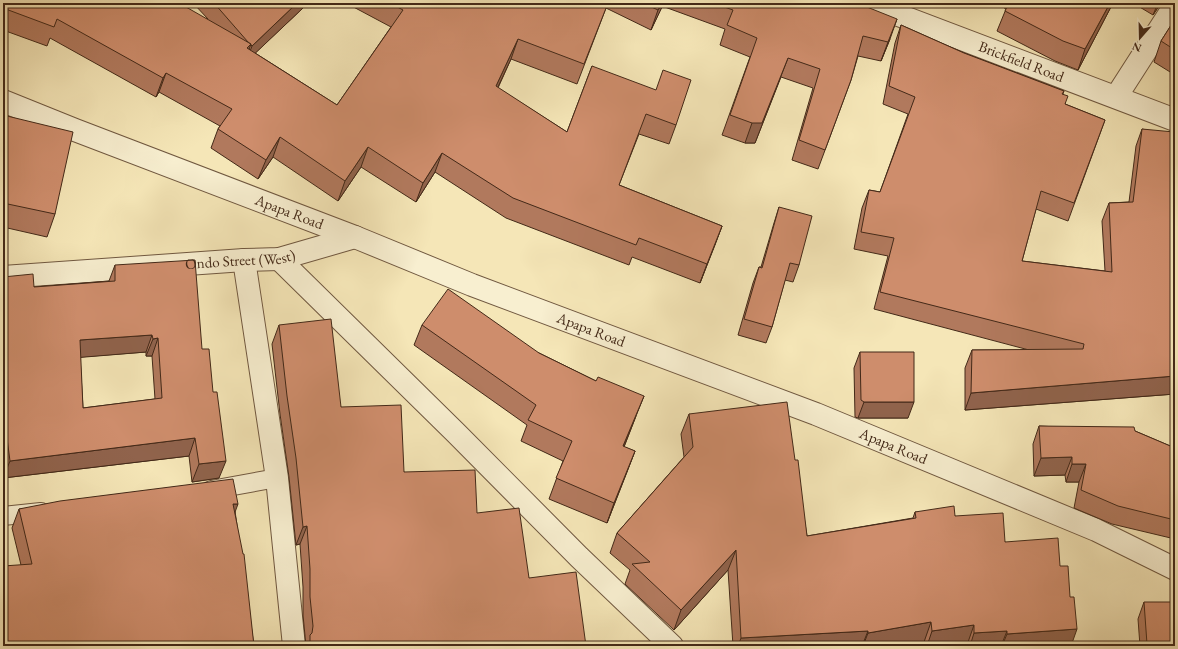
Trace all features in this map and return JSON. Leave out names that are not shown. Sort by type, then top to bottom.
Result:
[{"type":"street","name":"Brickfield Road","points":[[867,3],[1175,120]]},
{"type":"street","points":[[1116,97],[1175,5]]},
{"type":"street","name":"Apapa Road","points":[[3,101],[355,237],[472,285],[816,414],[1096,530],[1175,569]]},
{"type":"street","name":"Ondo Street (West)","points":[[3,277],[244,260],[279,259],[355,237]]},
{"type":"street","points":[[279,259],[456,433],[579,557],[672,646]]},
{"type":"street","points":[[244,260],[277,478],[294,646]]},
{"type":"lane","points":[[196,492],[277,478]]},
{"type":"lane","points":[[3,516],[57,510]]},
{"type":"building","points":[[3,3],[115,3],[118,5],[118,3],[179,3],[251,44],[247,48],[337,105],[403,10],[390,3],[608,3],[584,64],[518,39],[496,86],[567,132],[592,66],[656,90],[663,70],[691,80],[676,125],[646,114],[619,185],[722,226],[707,264],[639,238],[636,245],[513,198],[442,153],[423,183],[368,147],[345,181],[280,137],[266,160],[218,129],[232,109],[166,73],[163,78],[57,19],[54,27],[3,8]]},
{"type":"building","points":[[214,3],[297,3],[252,46]]},
{"type":"building","points":[[643,3],[662,3],[658,10]]},
{"type":"building","points":[[713,3],[857,3],[897,19],[888,42],[863,36],[851,80],[825,150],[799,140],[820,69],[788,58],[762,123],[752,123],[730,115],[757,38],[727,25],[733,10]]},
{"type":"building","points":[[1009,3],[1110,3],[1085,49],[1063,41],[1005,11]]},
{"type":"building","points":[[1175,19],[1175,50],[1161,41]]},
{"type":"building","points":[[901,25],[964,53],[1064,91],[1062,94],[1068,96],[1065,104],[1105,120],[1074,203],[1041,191],[1022,261],[1112,272],[1109,203],[1133,202],[1142,129],[1174,132],[1175,376],[971,393],[972,350],[1083,349],[1084,344],[880,292],[894,238],[861,232],[869,190],[880,192],[915,97],[889,86]]},
{"type":"building","points":[[7,116],[73,132],[55,214],[3,203],[3,134]]},
{"type":"building","points":[[779,207],[812,216],[799,265],[790,263],[772,327],[744,319],[759,267],[762,268]]},
{"type":"building","points":[[195,260],[202,349],[209,349],[213,392],[217,392],[226,461],[199,464],[195,438],[10,461],[5,423],[3,423],[3,277],[33,274],[34,287],[115,281],[115,265]],"holes":[[[152,335],[153,339],[158,338],[162,398],[83,408],[80,340]]]},
{"type":"building","points":[[448,289],[539,353],[596,381],[598,377],[644,396],[623,446],[635,451],[614,503],[556,478],[572,441],[528,420],[536,405],[422,325]]},
{"type":"building","points":[[331,319],[341,407],[401,405],[404,472],[475,470],[477,513],[519,508],[529,578],[576,572],[586,646],[310,646],[310,635],[312,633],[313,626],[310,597],[307,526],[303,527],[279,325]]},
{"type":"building","points":[[860,352],[914,352],[914,402],[864,402],[861,400]]},
{"type":"building","points":[[787,402],[795,460],[798,460],[807,536],[916,518],[915,512],[954,506],[955,516],[1003,513],[1005,542],[1058,538],[1060,566],[1068,566],[1070,597],[1074,597],[1077,629],[1007,634],[1007,631],[974,633],[974,625],[932,631],[931,622],[868,633],[868,631],[741,638],[736,550],[681,610],[632,564],[650,562],[617,533],[693,447],[689,414]]},
{"type":"building","points":[[1039,426],[1134,427],[1135,431],[1175,448],[1175,520],[1118,506],[1081,490],[1086,464],[1072,464],[1072,457],[1041,458]]},
{"type":"building","points":[[233,479],[238,504],[233,504],[244,554],[254,646],[3,646],[3,566],[32,564],[19,509],[60,501]]},
{"type":"building","points":[[1144,602],[1175,602],[1175,642],[1147,644]]}]
